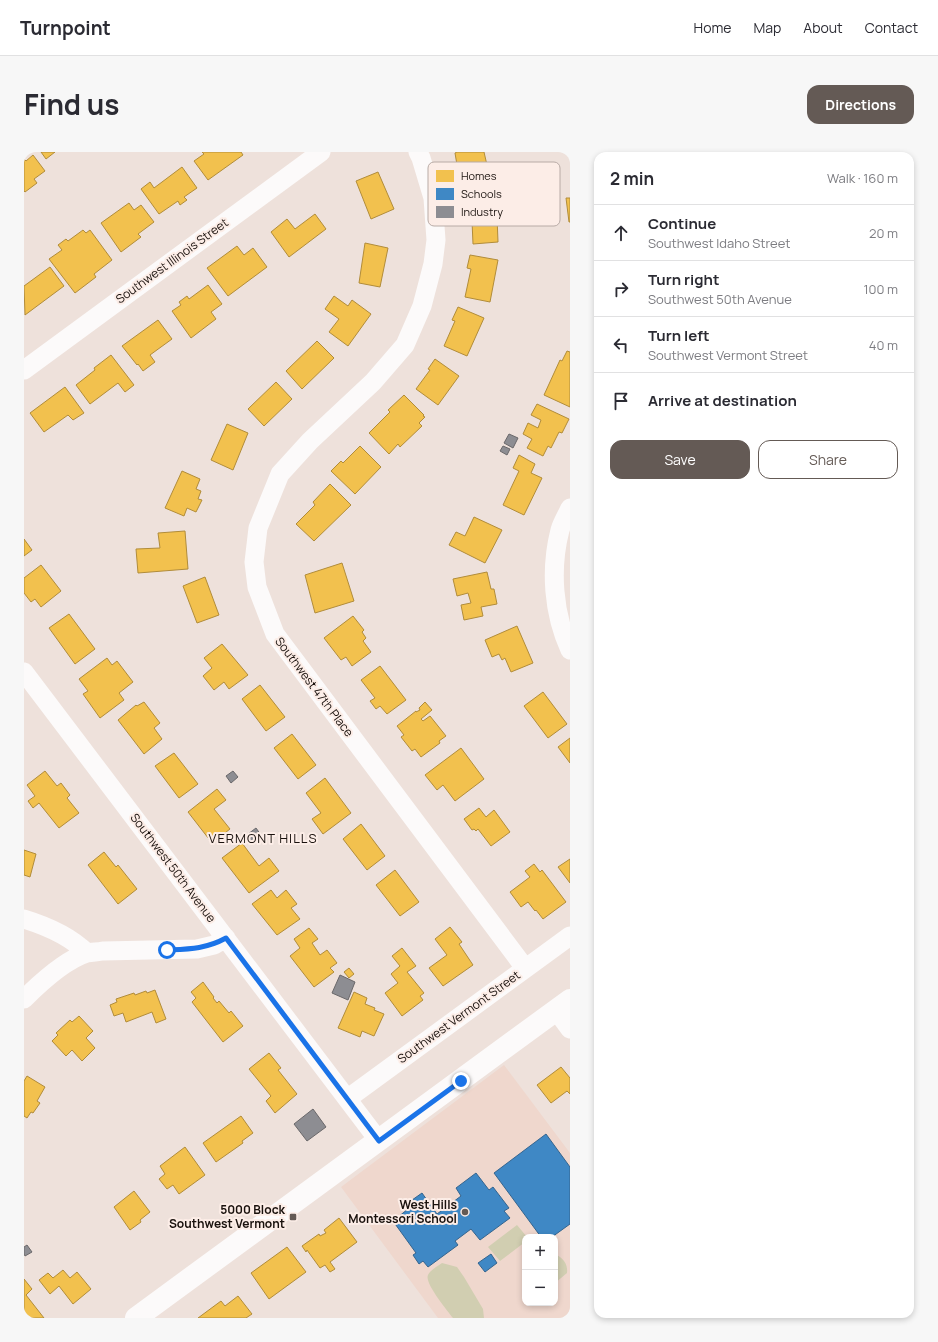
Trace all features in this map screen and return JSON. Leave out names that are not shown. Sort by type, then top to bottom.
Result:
[{"type":"main road","points":[[136,1318],[563,1005]]},
{"type":"street","name":"Southwest Illinois Street","points":[[24,370],[321,152]]},
{"type":"street","name":"Southwest 47th Place","points":[[418,152],[428,181]]},
{"type":"street","name":"Southwest 47th Place","points":[[435,226],[436,240],[433,264],[422,306],[405,345],[373,382],[310,441],[280,474],[258,528],[254,562],[257,587],[275,634],[525,968]]},
{"type":"street","points":[[570,508],[560,529],[554,575],[556,600],[564,637],[570,650]]},
{"type":"street","name":"Southwest 50th Avenue","points":[[24,672],[379,1141]]},
{"type":"street","points":[[24,919],[38,923],[64,935],[77,943],[87,953]]},
{"type":"street","name":"Southwest Vermont Street","points":[[347,1099],[570,936]]},
{"type":"street","points":[[24,999],[33,990],[70,961],[87,953],[103,951],[197,949],[214,945],[226,938]]},
{"type":"street","points":[[563,1005],[570,1029]]},
{"type":"shaded area","name":"West Hills Montessori School","points":[[504,1065],[570,1153],[570,1318],[438,1318],[341,1187]]},
{"type":"shaded area","points":[[517,1225],[524,1234],[522,1234],[522,1244],[500,1261],[488,1247]]},
{"type":"shaded area","points":[[558,1256],[565,1262],[567,1273],[558,1280]]},
{"type":"shaded area","points":[[442,1263],[457,1267],[483,1309],[484,1318],[453,1318],[446,1309],[437,1297],[428,1279],[430,1271]]},
{"type":"building: Homes","points":[[41,152],[55,152],[46,159]]},
{"type":"building: Homes","points":[[202,152],[241,152],[243,155],[208,180],[194,161],[204,154]]},
{"type":"building: Homes","points":[[484,152],[486,162],[456,162],[455,153]]},
{"type":"building: Homes","points":[[33,155],[45,171],[34,179],[37,183],[25,192],[24,159],[26,161]]},
{"type":"building: Homes","points":[[182,167],[197,188],[184,197],[187,200],[180,205],[178,201],[159,214],[141,189],[150,182],[154,188]]},
{"type":"building: Homes","points":[[378,172],[394,209],[371,219],[356,181]]},
{"type":"building: Homes","points":[[566,198],[570,198],[570,222],[569,222]]},
{"type":"building: Homes","points":[[129,203],[134,210],[141,205],[154,222],[138,234],[141,237],[121,252],[101,223]]},
{"type":"building: Homes","points":[[315,214],[326,229],[289,257],[271,232],[287,219],[295,229]]},
{"type":"building: Homes","points":[[472,226],[497,226],[498,242],[473,244]]},
{"type":"building: Homes","points":[[83,230],[86,233],[90,230],[112,260],[94,274],[96,277],[75,293],[49,259],[62,250],[58,245],[66,239],[68,241]]},
{"type":"building: Homes","points":[[365,243],[388,248],[380,287],[359,283]]},
{"type":"building: Homes","points":[[237,246],[244,255],[253,248],[267,267],[228,296],[207,268]]},
{"type":"building: Homes","points":[[470,255],[498,260],[490,302],[465,297],[471,269],[467,268]]},
{"type":"building: Homes","points":[[50,267],[64,286],[25,315],[24,286]]},
{"type":"building: Homes","points":[[208,285],[222,304],[211,312],[216,319],[191,338],[172,311],[181,305],[179,302],[187,296],[189,299]]},
{"type":"building: Homes","points":[[334,296],[348,306],[352,300],[371,314],[348,346],[329,332],[339,319],[325,309]]},
{"type":"building: Homes","points":[[458,307],[484,318],[467,356],[444,346],[455,321],[452,320]]},
{"type":"building: Homes","points":[[158,320],[172,339],[150,355],[155,362],[143,371],[122,346]]},
{"type":"building: Homes","points":[[317,341],[334,358],[302,389],[286,371]]},
{"type":"building: Homes","points":[[567,351],[570,352],[570,407],[544,395],[560,360],[562,361]]},
{"type":"building: Homes","points":[[111,355],[134,385],[125,392],[118,383],[90,404],[76,385]]},
{"type":"building: Homes","points":[[435,359],[459,376],[438,405],[416,389],[430,370],[428,369]]},
{"type":"building: Homes","points":[[276,382],[292,399],[264,426],[248,409]]},
{"type":"building: Homes","points":[[65,387],[84,413],[73,420],[68,415],[44,432],[30,413]]},
{"type":"building: Homes","points":[[404,395],[425,417],[419,423],[422,426],[400,447],[398,444],[389,454],[369,433],[390,412],[388,410]]},
{"type":"building: Homes","points":[[537,404],[569,419],[562,433],[559,432],[551,448],[548,446],[543,456],[527,448],[532,439],[523,434],[528,423],[538,428],[541,420],[531,415]]},
{"type":"building: Homes","points":[[227,424],[248,433],[233,470],[211,460]]},
{"type":"building: Homes","points":[[360,446],[381,467],[355,494],[331,471],[341,461],[343,463]]},
{"type":"building: Homes","points":[[519,455],[535,464],[531,473],[542,478],[524,515],[503,505],[519,471],[513,468]]},
{"type":"building: Homes","points":[[182,471],[200,479],[196,489],[201,491],[198,499],[202,500],[196,512],[187,508],[184,516],[165,508]]},
{"type":"building: Homes","points":[[330,484],[351,505],[314,541],[296,524],[315,505],[313,502]]},
{"type":"building: Homes","points":[[474,517],[502,530],[485,563],[449,545],[456,532],[465,536]]},
{"type":"building: Homes","points":[[185,531],[188,569],[138,573],[136,549],[160,548],[158,533]]},
{"type":"building: Homes","points":[[24,539],[32,550],[24,556]]},
{"type":"building: Homes","points":[[342,563],[354,601],[315,613],[305,575]]},
{"type":"building: Homes","points":[[41,565],[61,591],[41,607],[35,599],[31,602],[24,593],[24,578]]},
{"type":"building: Homes","points":[[487,572],[491,589],[494,589],[497,604],[481,607],[483,616],[464,620],[461,605],[471,603],[468,593],[457,596],[453,579]]},
{"type":"building: Homes","points":[[205,577],[219,615],[197,623],[183,586]]},
{"type":"building: Homes","points":[[69,614],[95,649],[75,664],[49,628]]},
{"type":"building: Homes","points":[[353,616],[364,630],[362,632],[366,638],[363,641],[371,652],[352,666],[346,657],[341,660],[324,638]]},
{"type":"building: Homes","points":[[517,626],[533,663],[511,672],[505,658],[502,660],[499,654],[492,657],[485,640]]},
{"type":"building: Homes","points":[[222,644],[248,675],[229,689],[224,682],[214,690],[203,676],[212,668],[204,658]]},
{"type":"building: Homes","points":[[107,658],[112,665],[117,661],[133,682],[119,693],[124,700],[100,718],[83,694],[88,691],[79,679]]},
{"type":"building: Homes","points":[[380,666],[406,700],[387,714],[380,706],[376,709],[370,701],[375,698],[361,680]]},
{"type":"building: Homes","points":[[260,685],[285,717],[266,731],[242,699]]},
{"type":"building: Homes","points":[[543,692],[567,724],[548,738],[524,706]]},
{"type":"building: Homes","points":[[144,702],[160,723],[154,728],[162,739],[144,754],[118,720],[136,705],[137,706]]},
{"type":"building: Homes","points":[[425,702],[432,710],[421,719],[423,721],[430,716],[446,736],[439,741],[440,743],[421,757],[415,749],[412,751],[401,737],[404,735],[397,726],[416,711],[420,710],[419,708]]},
{"type":"building: Homes","points":[[292,734],[316,765],[298,779],[274,748]]},
{"type":"building: Homes","points":[[570,738],[570,763],[558,747]]},
{"type":"building: Homes","points":[[461,748],[484,779],[455,801],[443,785],[437,790],[425,775]]},
{"type":"building: Homes","points":[[174,753],[198,784],[179,798],[155,766]]},
{"type":"building: Homes","points":[[45,771],[57,786],[61,783],[70,795],[67,798],[79,813],[59,828],[39,803],[33,808],[28,801],[35,796],[27,785]]},
{"type":"building: Homes","points":[[325,778],[351,813],[323,834],[312,819],[321,813],[306,793]]},
{"type":"building: Homes","points":[[217,789],[226,800],[214,809],[230,829],[212,843],[188,812]]},
{"type":"building: Homes","points":[[479,808],[486,817],[494,810],[510,832],[491,846],[478,829],[476,831],[474,829],[472,830],[464,819]]},
{"type":"building: Homes","points":[[361,824],[385,856],[367,870],[343,839]]},
{"type":"building: Homes","points":[[242,843],[259,866],[269,858],[279,871],[249,893],[222,858]]},
{"type":"building: Homes","points":[[24,850],[36,854],[30,877],[24,875]]},
{"type":"building: Homes","points":[[104,852],[116,867],[118,865],[137,889],[118,904],[88,865]]},
{"type":"building: Homes","points":[[570,859],[570,883],[558,867]]},
{"type":"building: Homes","points":[[534,864],[540,872],[542,870],[566,902],[543,919],[528,902],[521,907],[510,892],[530,877],[525,871]]},
{"type":"building: Homes","points":[[395,870],[419,902],[400,916],[376,885]]},
{"type":"building: Homes","points":[[271,890],[277,898],[286,890],[297,904],[291,908],[300,919],[277,935],[252,904]]},
{"type":"building: Homes","points":[[450,927],[462,942],[459,944],[473,965],[443,986],[429,968],[447,955],[435,939]]},
{"type":"building: Homes","points":[[309,928],[318,939],[312,943],[320,955],[327,950],[337,963],[330,968],[334,972],[314,987],[290,956],[300,948],[294,939]]},
{"type":"building: Homes","points":[[402,948],[416,966],[407,972],[424,993],[420,996],[423,1000],[402,1016],[385,993],[398,983],[391,974],[400,966],[392,956]]},
{"type":"building: Homes","points":[[349,968],[354,974],[349,978],[344,972]]},
{"type":"building: Homes","points":[[203,982],[217,1003],[219,1001],[229,1013],[231,1011],[243,1026],[223,1042],[192,1002],[196,998],[191,992]]},
{"type":"building: Homes","points":[[155,990],[166,1019],[156,1023],[152,1012],[126,1022],[123,1013],[114,1016],[110,1005],[117,1002],[116,999],[134,993],[135,995],[146,991],[147,993]]},
{"type":"building: Homes","points":[[354,992],[367,998],[365,1004],[384,1014],[374,1036],[362,1031],[360,1037],[338,1028]]},
{"type":"building: Homes","points":[[79,1016],[93,1031],[86,1038],[95,1048],[82,1061],[72,1050],[66,1056],[52,1041],[58,1035],[56,1033],[70,1020],[72,1022]]},
{"type":"building: Homes","points":[[269,1053],[281,1068],[278,1070],[297,1094],[275,1113],[266,1101],[271,1096],[249,1069]]},
{"type":"building: Homes","points":[[561,1067],[570,1078],[570,1094],[567,1091],[551,1103],[537,1085]]},
{"type":"building: Homes","points":[[27,1076],[45,1087],[37,1101],[40,1103],[33,1113],[31,1112],[27,1118],[24,1116],[24,1081]]},
{"type":"building: Homes","points":[[241,1116],[253,1133],[242,1141],[243,1143],[216,1162],[203,1143]]},
{"type":"building: Homes","points":[[185,1147],[205,1175],[179,1194],[173,1185],[167,1189],[159,1179],[165,1174],[160,1166]]},
{"type":"building: Homes","points":[[134,1191],[150,1212],[140,1220],[141,1222],[130,1230],[114,1207]]},
{"type":"building: Homes","points":[[339,1218],[357,1242],[330,1262],[335,1269],[330,1272],[325,1265],[320,1268],[307,1250],[306,1252],[302,1246],[319,1234],[320,1236],[326,1233],[324,1230]]},
{"type":"building: Homes","points":[[287,1247],[306,1272],[269,1299],[251,1273]]},
{"type":"building: Homes","points":[[63,1270],[70,1278],[77,1272],[91,1289],[73,1304],[59,1286],[50,1294],[39,1280],[48,1273],[53,1278]]},
{"type":"building: Homes","points":[[24,1279],[32,1289],[26,1295],[44,1318],[24,1318]]},
{"type":"building: Homes","points":[[238,1296],[252,1314],[246,1318],[198,1318],[221,1301],[225,1306]]},
{"type":"building: Schools","points":[[546,1134],[570,1167],[570,1224],[556,1234],[539,1234],[494,1173]]},
{"type":"building: Schools","points":[[476,1173],[489,1190],[493,1187],[509,1208],[504,1211],[510,1218],[480,1240],[471,1229],[455,1241],[458,1245],[428,1267],[423,1261],[419,1264],[413,1255],[416,1253],[393,1221],[408,1209],[405,1205],[422,1193],[437,1214],[461,1196],[456,1188]]},
{"type":"building: Schools","points":[[491,1254],[497,1263],[485,1272],[478,1263]]},
{"type":"building: Industry","points":[[509,434],[518,438],[513,448],[504,443]]},
{"type":"building: Industry","points":[[503,446],[510,449],[507,455],[500,451]]},
{"type":"building: Industry","points":[[233,771],[238,777],[231,783],[226,776]]},
{"type":"building: Industry","points":[[256,828],[261,835],[250,844],[244,837]]},
{"type":"building: Industry","points":[[340,975],[355,982],[348,1000],[332,993]]},
{"type":"building: Industry","points":[[313,1109],[326,1127],[307,1141],[294,1124]]},
{"type":"building: Industry","points":[[27,1245],[32,1252],[25,1256],[24,1247]]},
{"type":"place","name":"West Hills Montessori School","points":[[465,1212]]},
{"type":"place","name":"5000 Block Southwest Vermont","points":[[293,1217]]},
{"type":"district","name":"VERMONT HILLS","points":[[263,838]]},
{"type":"route","points":[[167,950],[197,949],[214,945],[226,938],[379,1141],[461,1081]]}]
